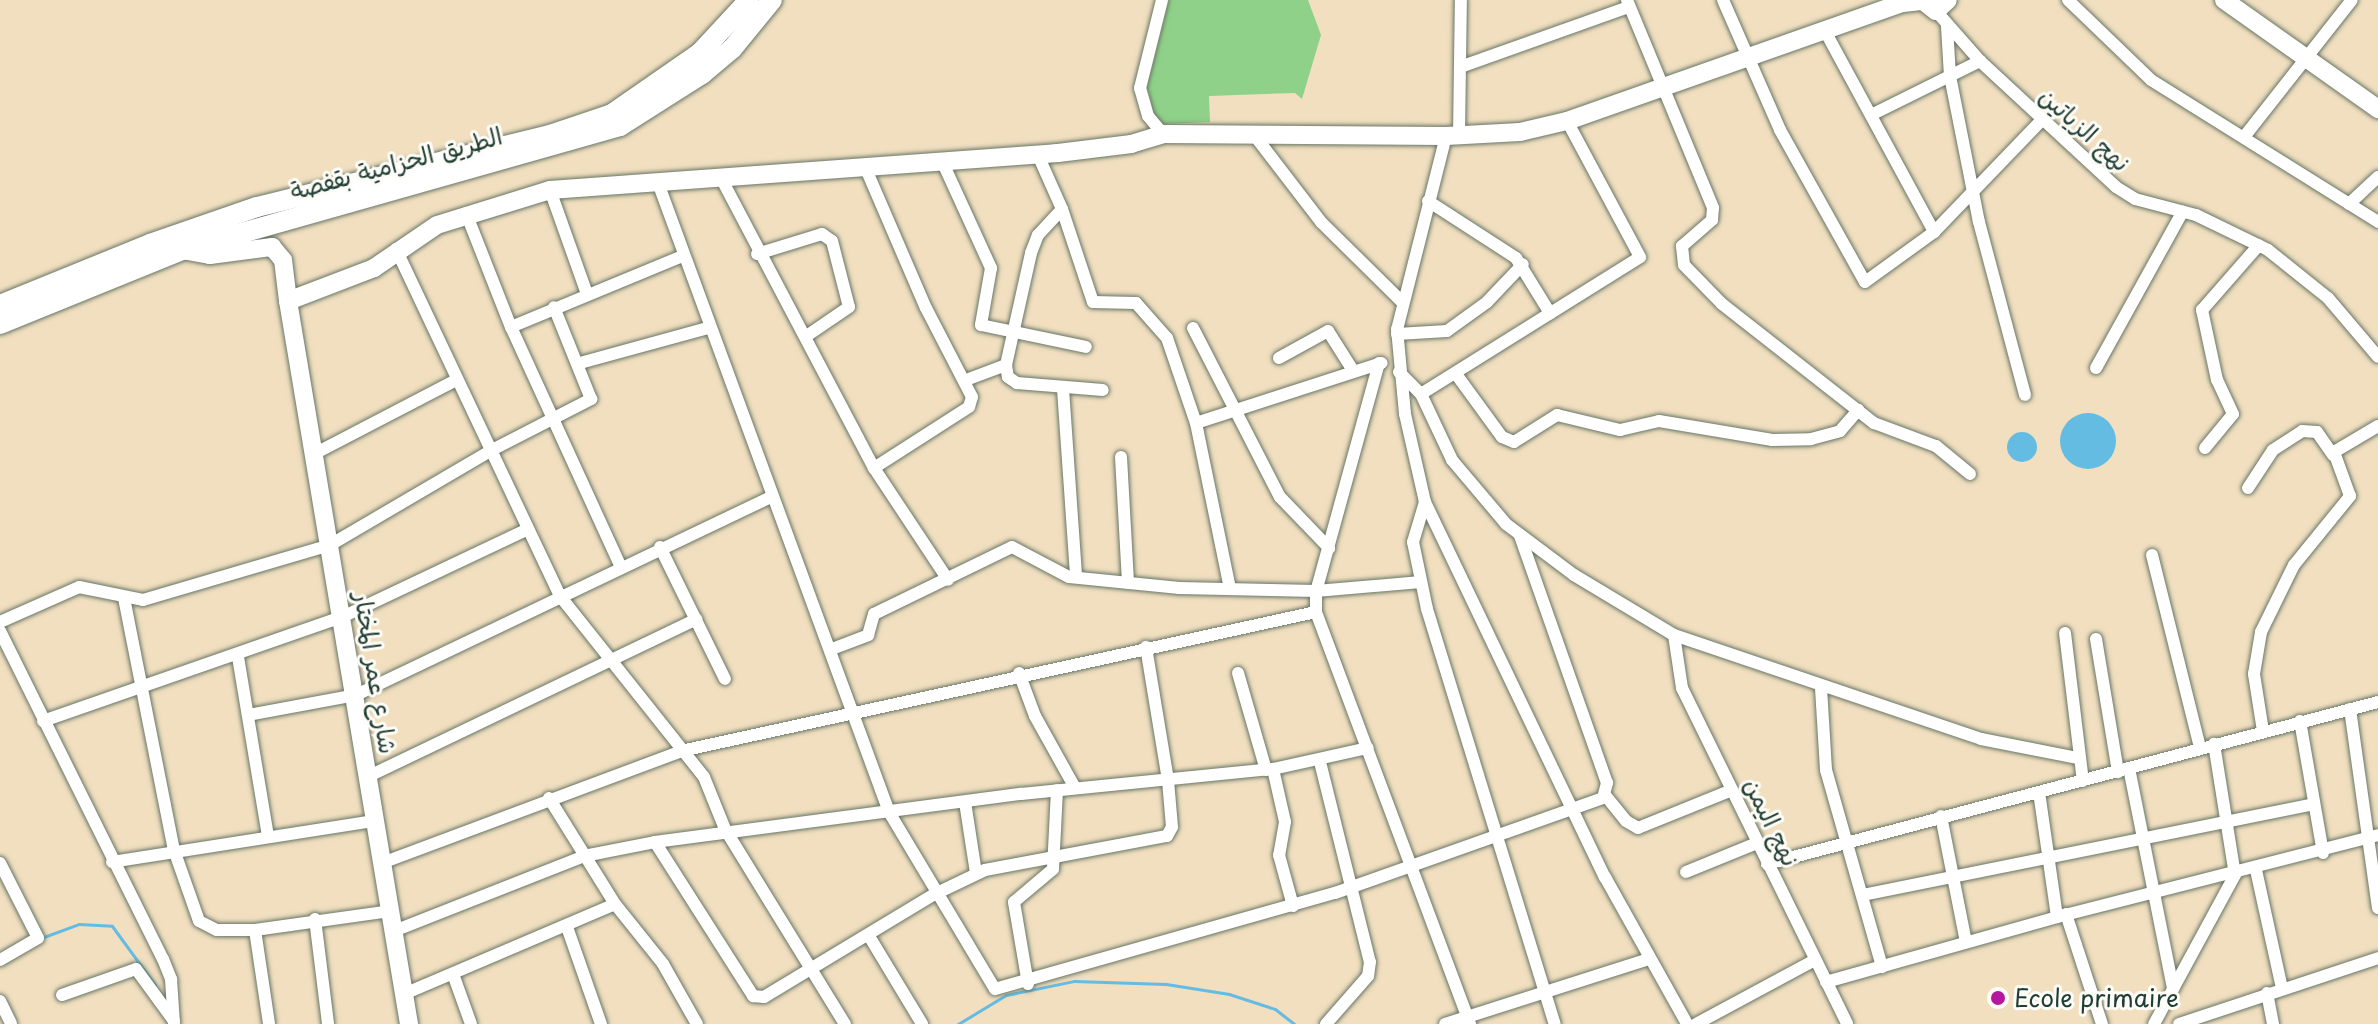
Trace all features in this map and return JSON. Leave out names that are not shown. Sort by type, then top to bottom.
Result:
[{"type":"main road","name":"الطريق الحزامية بقفصة","points":[[0,305],[150,244],[257,207],[550,135],[612,114],[700,53],[749,0]]},
{"type":"main road","name":"الطريق الحزامية بقفصة","points":[[0,324],[182,250],[620,126],[702,74],[732,49],[772,0]]},
{"type":"street","points":[[1162,0],[1140,88],[1148,116],[1163,134]]},
{"type":"street","points":[[1461,0],[1463,66],[1453,136],[1428,201],[1401,301],[1397,334],[1398,366],[1425,502],[1573,809],[1649,959],[1687,1024]]},
{"type":"street","points":[[1723,0],[1780,130],[1865,282],[1934,232],[2041,121]]},
{"type":"street","points":[[2068,0],[2151,80],[2378,222]]},
{"type":"street","points":[[2224,0],[2378,109]]},
{"type":"street","points":[[2244,137],[2304,55],[2352,0]]},
{"type":"street","points":[[1463,66],[1628,4],[1713,208],[1712,220],[1682,246],[1680,259],[1722,304],[1858,410],[1886,429],[1936,446],[1970,474]]},
{"type":"street","points":[[288,301],[374,268],[396,249],[466,213],[550,190],[1038,155],[1131,144],[1163,134],[1453,136],[1520,132],[1567,121],[1825,31],[1935,8],[1974,192],[2025,395]]},
{"type":"street","name":"نهج الزياتين","points":[[1935,8],[1980,61],[2041,121],[2126,195],[2183,211],[2259,245],[2301,273],[2374,340],[2378,357]]},
{"type":"street","points":[[1825,31],[1934,232]]},
{"type":"street","points":[[1871,115],[1980,61]]},
{"type":"street","points":[[1421,394],[1641,256],[1567,121]]},
{"type":"street","points":[[1255,136],[1345,250],[1401,301]]},
{"type":"street","points":[[1038,155],[1062,209],[1093,302],[1124,299],[1152,318],[1167,338],[1196,423],[1230,589]]},
{"type":"street","points":[[942,161],[991,268],[979,321],[1011,334],[1086,347]]},
{"type":"street","points":[[866,169],[926,308],[966,380],[972,397],[969,407],[874,468]]},
{"type":"street","points":[[720,176],[757,254],[874,468],[948,580]]},
{"type":"street","points":[[2349,204],[2378,177]]},
{"type":"street","points":[[657,180],[708,328],[855,709],[889,812],[991,986],[1006,990],[1293,906],[1496,837],[1605,795]]},
{"type":"street","points":[[550,190],[587,294]]},
{"type":"street","points":[[1428,201],[1523,264],[1550,313]]},
{"type":"street","points":[[1062,209],[1038,235],[1011,334],[1006,365],[1012,381],[1063,389],[1103,390]]},
{"type":"street","points":[[2096,368],[2183,211]]},
{"type":"street","points":[[466,213],[511,327],[620,565]]},
{"type":"street","points":[[757,254],[822,234],[832,241],[849,307],[805,337]]},
{"type":"street","points":[[2205,448],[2233,414],[2217,380],[2202,310],[2259,245]]},
{"type":"street","name":"شارع عمر المختار","points":[[182,250],[210,255],[272,247],[283,260],[292,331],[356,695],[409,1024]]},
{"type":"street","points":[[396,249],[526,530],[560,596],[704,777],[725,829],[845,1024]]},
{"type":"street","points":[[511,327],[682,256]]},
{"type":"street","points":[[1397,334],[1447,331],[1487,302],[1523,264]]},
{"type":"street","points":[[0,622],[79,587],[104,588],[124,598],[153,597],[330,545],[490,451],[591,399],[580,363],[554,307]]},
{"type":"street","points":[[580,363],[708,328]]},
{"type":"street","points":[[1193,328],[1280,497],[1329,548]]},
{"type":"street","points":[[1279,358],[1328,331],[1352,369]]},
{"type":"street","points":[[1196,423],[1352,369],[1379,363],[1398,366],[1421,394],[1452,460],[1473,490],[1520,536],[1674,635],[1821,688],[1981,739],[2078,758]]},
{"type":"street","points":[[1379,363],[1316,591],[1316,612],[1469,1019]]},
{"type":"street","points":[[966,380],[1006,365]]},
{"type":"street","points":[[1456,374],[1502,437],[1514,442],[1551,415],[1620,430],[1659,421],[1772,440],[1811,439],[1840,431],[1858,410]]},
{"type":"street","points":[[314,454],[456,380]]},
{"type":"street","points":[[1063,389],[1076,577]]},
{"type":"street","points":[[2333,455],[2378,426]]},
{"type":"street","points":[[2248,488],[2273,450],[2302,431],[2317,432],[2333,455],[2350,496],[2294,565],[2256,651],[2254,674],[2263,731]]},
{"type":"street","points":[[1121,457],[1128,583]]},
{"type":"street","points":[[248,715],[356,695],[620,565],[772,497]]},
{"type":"street","points":[[1425,502],[1413,533],[1421,582],[1555,1024]]},
{"type":"street","points":[[43,721],[238,657],[342,617],[526,530]]},
{"type":"street","points":[[1520,536],[1596,750],[1605,795],[1626,821],[1638,828],[1732,790]]},
{"type":"street","points":[[660,547],[725,679]]},
{"type":"street","points":[[832,649],[868,635],[874,614],[1012,547],[1076,577],[1128,583],[1316,591],[1421,582]]},
{"type":"street","points":[[2152,555],[2200,748]]},
{"type":"street","points":[[124,598],[174,850],[199,921],[217,930],[255,930],[315,919],[390,911]]},
{"type":"street","points":[[382,863],[681,751],[1019,673],[1316,612]]},
{"type":"street","points":[[369,776],[696,619]]},
{"type":"street","points":[[0,631],[171,979],[174,1022]]},
{"type":"street","points":[[2065,633],[2083,781]]},
{"type":"street","name":"نهج اليمن","points":[[1674,635],[1682,688],[1847,1024]]},
{"type":"street","points":[[2096,639],[2173,989]]},
{"type":"street","points":[[655,842],[753,996],[764,997],[812,971],[935,894],[976,873],[1167,836],[1172,827],[1168,780],[1146,647]]},
{"type":"street","points":[[238,657],[268,837]]},
{"type":"street","points":[[1019,673],[1040,726],[1075,788]]},
{"type":"street","points":[[1238,673],[1285,822],[1278,848],[1293,906]]},
{"type":"street","points":[[1821,688],[1822,748],[1882,967]]},
{"type":"street","points":[[1767,864],[1846,840],[2378,702]]},
{"type":"street","points":[[2350,709],[2372,837],[2378,908]]},
{"type":"street","points":[[2300,721],[2323,853]]},
{"type":"street","points":[[2154,1024],[2235,875],[2214,744]]},
{"type":"street","points":[[394,931],[584,856],[655,842],[725,829],[1269,769],[1320,762],[1368,748]]},
{"type":"street","points":[[1320,762],[1353,887],[1370,970],[1326,1024]]},
{"type":"street","points":[[1028,984],[1014,902],[1049,878],[1056,858],[1057,790]]},
{"type":"street","points":[[2039,792],[2062,915],[2102,1024]]},
{"type":"street","points":[[549,798],[615,904],[663,964],[697,1024]]},
{"type":"street","points":[[965,802],[976,873]]},
{"type":"street","points":[[1863,895],[2227,825],[2313,804]]},
{"type":"street","points":[[1941,816],[1966,942]]},
{"type":"street","points":[[112,862],[375,821]]},
{"type":"street","points":[[1826,982],[2062,915],[2256,870],[2372,837]]},
{"type":"street","points":[[1686,872],[1757,843]]},
{"type":"street","points":[[0,863],[38,935],[34,945],[0,960]]},
{"type":"street","points":[[2256,870],[2282,988]]},
{"type":"street","points":[[404,994],[615,904]]},
{"type":"street","points":[[315,919],[328,1024]]},
{"type":"street","points":[[567,927],[601,1024]]},
{"type":"street","points":[[255,930],[269,1024]]},
{"type":"street","points":[[869,936],[922,1024]]},
{"type":"street","points":[[2179,1024],[2378,958]]},
{"type":"street","points":[[1445,1024],[1469,1019],[1544,991],[1649,959]]},
{"type":"street","points":[[1696,1024],[1815,960]]},
{"type":"street","points":[[62,995],[136,969],[174,1022]]},
{"type":"street","points":[[453,974],[471,1024]]},
{"type":"street","points":[[2267,993],[2273,1024]]},
{"type":"street","points":[[0,1001],[11,1024]]},
{"type":"green space","points":[[1169,0],[1308,0],[1321,35],[1302,99],[1295,93],[1209,96],[1210,122],[1164,124],[1154,115],[1147,87]]},
{"type":"water","points":[[2088,413],[2108,421],[2116,441],[2108,461],[2088,469],[2068,461],[2060,441],[2068,421]]},
{"type":"water","points":[[2022,432],[2028,433],[2036,441],[2036,453],[2028,461],[2022,462],[2016,461],[2008,453],[2007,447],[2008,441],[2016,433]]},
{"type":"waterway","points":[[41,938],[79,924],[112,926],[155,985]]},
{"type":"waterway","points":[[958,1024],[1006,995],[1074,981],[1166,984],[1229,994],[1275,1009],[1294,1024]]},
{"type":"place","name":"Ecole primaire","points":[[1998,998]]}]
